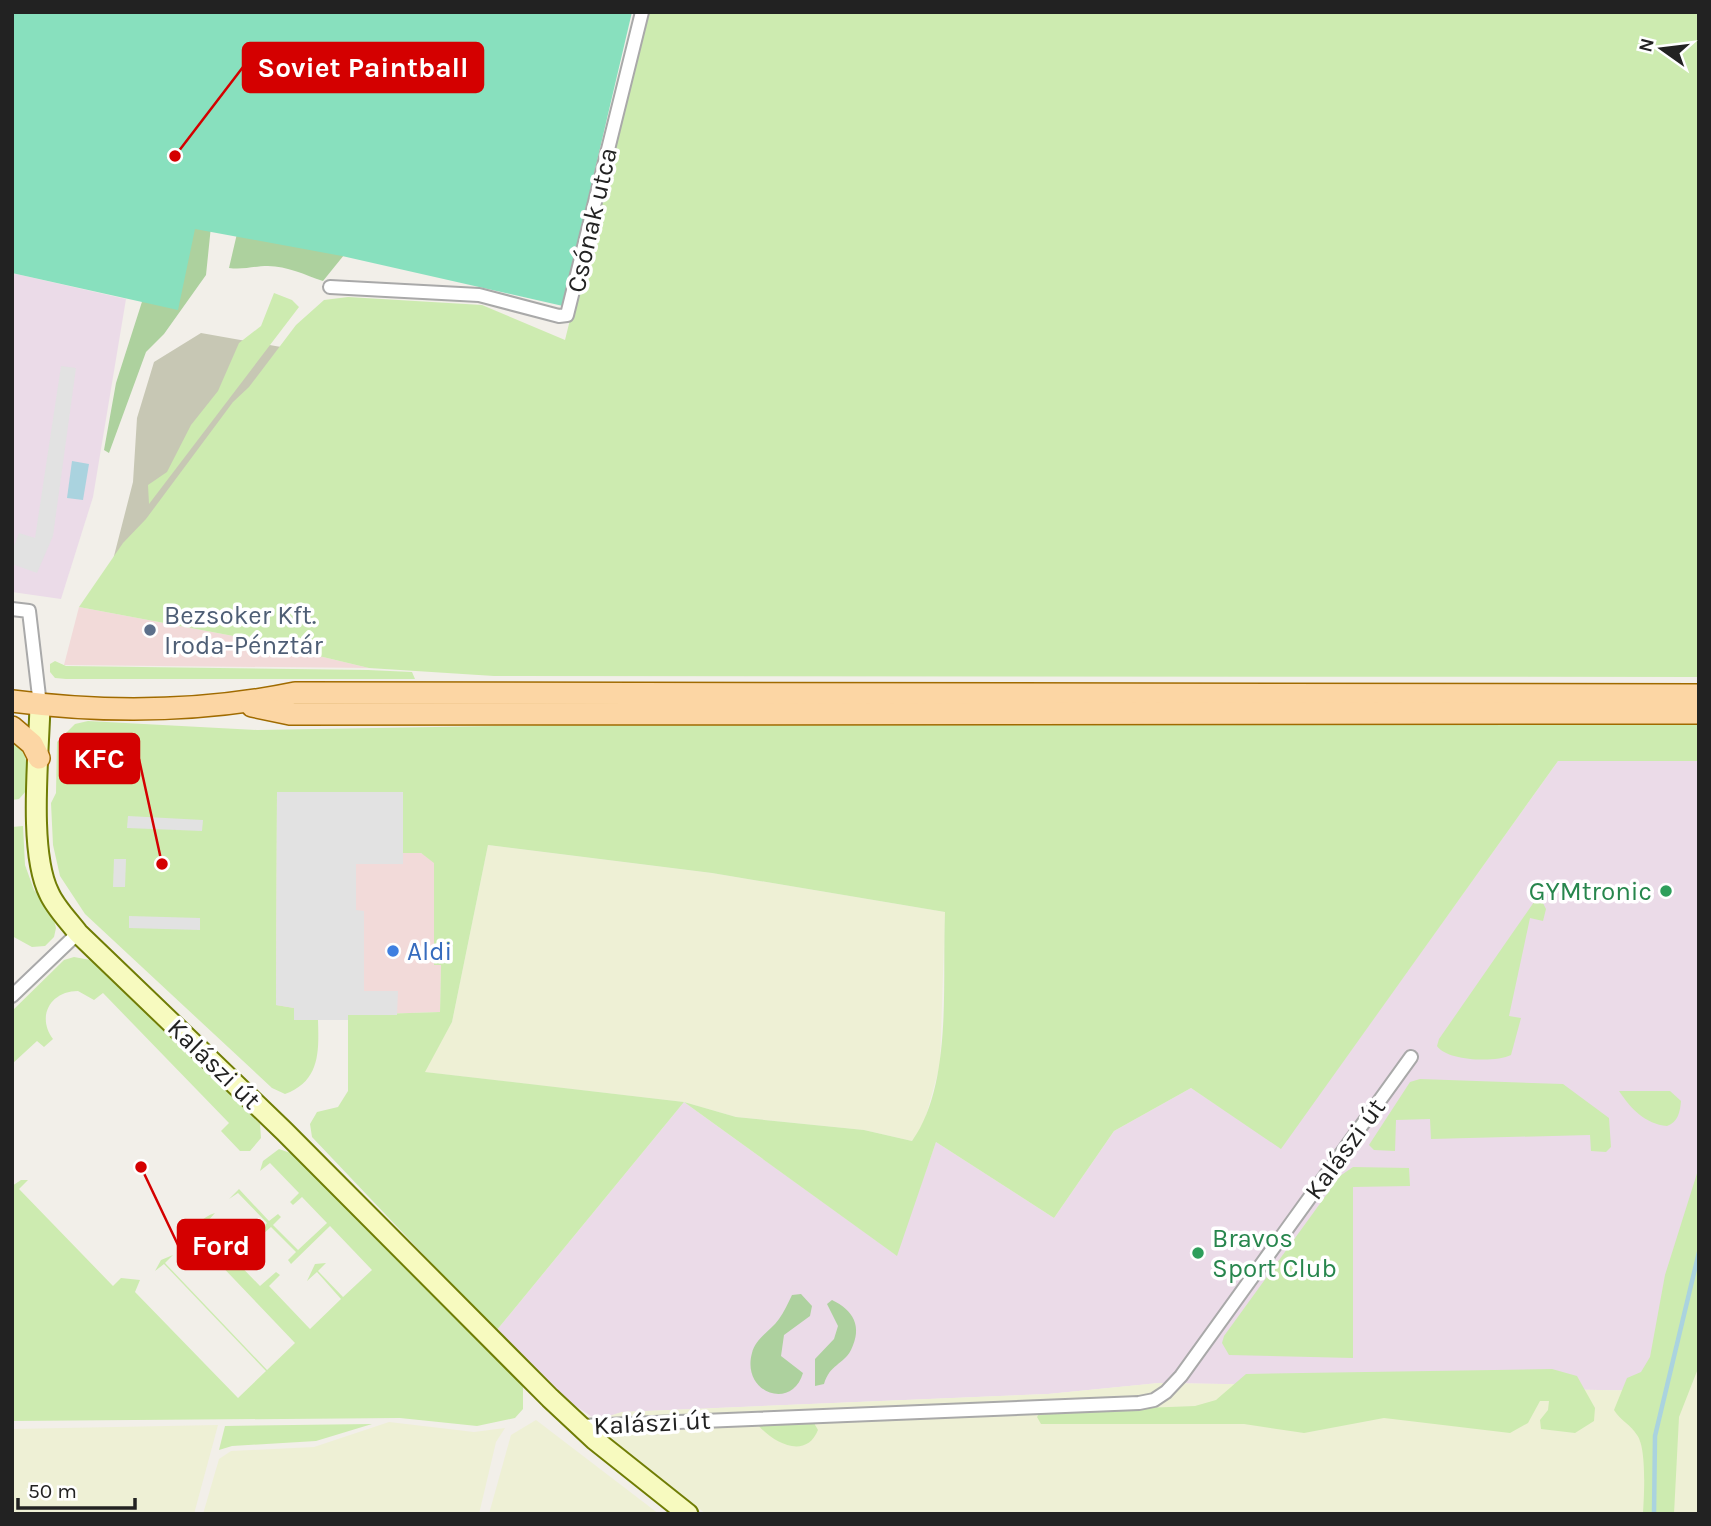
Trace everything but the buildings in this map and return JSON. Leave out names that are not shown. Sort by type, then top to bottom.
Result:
[{"type":"main road","points":[[12,701],[40,705],[157,708],[243,704],[295,693],[1699,695]]},
{"type":"main road","points":[[243,704],[290,714],[1699,713]]},
{"type":"main road","name":"Kalászi út","points":[[40,705],[41,870],[49,894],[78,933],[284,1131],[580,1426]]},
{"type":"main road","points":[[12,727],[32,744],[39,758]]},
{"type":"main road","points":[[580,1426],[688,1514]]},
{"type":"street","name":"Csónak utca","points":[[330,287],[460,292],[559,316],[567,315],[642,12]]},
{"type":"street","points":[[12,609],[29,611],[40,705]]},
{"type":"street","points":[[12,996],[78,933]]},
{"type":"street","name":"Kalászi út","points":[[580,1426],[1139,1404],[1154,1400],[1181,1376],[1411,1058]]},
{"type":"shaded area","points":[[12,273],[126,299],[93,497],[61,599],[12,592]]},
{"type":"shaded area","points":[[201,333],[321,354],[105,591],[133,482],[137,418],[154,362]]},
{"type":"shaded area","points":[[61,366],[76,368],[53,536],[37,573],[12,564],[12,551],[19,533],[35,538]]},
{"type":"shaded area","points":[[79,607],[244,638],[369,668],[64,665]]},
{"type":"shaded area","points":[[1558,761],[1699,761],[1699,1193],[1659,1391],[1159,1383],[1048,1394],[622,1412],[597,1420],[568,1401],[496,1331],[684,1102],[896,1255],[936,1142],[1054,1218],[1114,1131],[1191,1088],[1281,1148]]},
{"type":"shaded area","points":[[277,792],[421,853],[434,862],[434,964],[441,965],[440,1012],[348,1015],[348,1020],[294,1020],[276,1005]]},
{"type":"shaded area","points":[[277,792],[403,792],[403,864],[356,864],[356,910],[364,911],[364,991],[398,991],[397,1015],[348,1015],[348,1020],[294,1020],[294,1008],[276,1005]]},
{"type":"shaded area","points":[[128,816],[203,820],[202,831],[127,828]]},
{"type":"shaded area","points":[[488,845],[712,873],[945,912],[940,1065],[923,1127],[912,1141],[864,1130],[736,1117],[684,1102],[424,1072],[452,1022]]},
{"type":"shaded area","points":[[114,859],[126,859],[125,887],[113,887]]},
{"type":"shaded area","points":[[129,916],[200,918],[200,930],[129,928]]},
{"type":"shaded area","points":[[1699,1193],[1699,1514],[706,1514],[617,1444],[597,1420],[622,1412],[1048,1394],[1159,1383],[1659,1391]]},
{"type":"shaded area","points":[[536,1420],[659,1514],[489,1514],[511,1435]]},
{"type":"shaded area","points":[[389,1422],[474,1432],[505,1428],[496,1442],[479,1514],[203,1514],[219,1459],[231,1451],[314,1447]]},
{"type":"shaded area","points":[[218,1425],[194,1514],[12,1514],[12,1429]]},
{"type":"green space","points":[[12,12],[632,12],[563,306],[342,256],[195,229],[178,310],[12,273]]},
{"type":"green space","points":[[646,12],[1699,12],[1699,677],[494,676],[369,668],[244,638],[79,607],[123,543],[146,519],[233,402],[249,387],[296,325],[324,300],[348,297],[482,305],[565,340]]},
{"type":"green space","points":[[214,197],[206,275],[164,334],[146,352],[109,453],[104,450],[116,383],[156,258]]},
{"type":"green space","points":[[239,225],[357,239],[323,281],[275,266],[229,268]]},
{"type":"green space","points":[[274,293],[292,300],[299,307],[149,504],[148,485],[167,472],[191,425],[218,391],[239,343],[261,326]]},
{"type":"green space","points":[[55,661],[66,666],[412,672],[415,679],[66,679],[55,678],[50,672],[50,664]]},
{"type":"green space","points":[[88,721],[257,730],[675,723],[1699,725],[1699,761],[1558,761],[1281,1149],[1191,1088],[1114,1131],[1054,1218],[936,1142],[897,1256],[684,1102],[496,1331],[312,1137],[310,1124],[317,1112],[338,1107],[348,1091],[348,1015],[440,1012],[441,965],[434,965],[434,863],[421,853],[403,853],[403,793],[277,792],[276,1005],[294,1008],[294,1020],[318,1020],[317,1054],[311,1073],[297,1088],[285,1094],[272,1088],[85,914],[60,876],[53,845],[51,803],[56,793],[57,742],[75,724]],"holes":[[[488,845],[712,873],[945,912],[940,1062],[925,1118],[912,1141],[864,1130],[736,1117],[684,1102],[425,1072],[452,1022]]]},
{"type":"green space","points":[[12,736],[22,747],[27,768],[26,791],[19,799],[12,800]]},
{"type":"green space","points":[[23,826],[25,865],[34,890],[53,916],[56,928],[54,937],[45,946],[32,947],[12,936],[12,827]]},
{"type":"green space","points":[[1542,901],[1546,909],[1543,921],[1530,918],[1509,1016],[1521,1018],[1511,1055],[1504,1058],[1472,1059],[1442,1051],[1437,1046],[1439,1039],[1534,902]]},
{"type":"green space","points":[[74,957],[96,961],[260,1124],[261,1138],[250,1151],[240,1151],[221,1131],[229,1123],[103,993],[94,1000],[78,991],[60,995],[49,1006],[46,1014],[48,1030],[53,1039],[44,1047],[37,1041],[12,1064],[12,1011],[64,960]]},
{"type":"green space","points":[[1420,1079],[1563,1084],[1609,1118],[1611,1147],[1606,1152],[1591,1151],[1590,1135],[1431,1139],[1430,1119],[1396,1120],[1395,1151],[1374,1150],[1369,1145],[1410,1082]]},
{"type":"green space","points":[[1619,1091],[1670,1091],[1681,1101],[1678,1116],[1667,1126],[1659,1125],[1645,1119],[1628,1104]]},
{"type":"green space","points":[[279,1149],[296,1155],[513,1372],[523,1387],[523,1409],[515,1418],[477,1426],[400,1418],[12,1421],[12,1186],[21,1180],[28,1180],[19,1189],[113,1286],[121,1278],[140,1280],[135,1292],[238,1398],[266,1371],[164,1264],[155,1271],[161,1260],[173,1255],[165,1263],[267,1370],[295,1343],[193,1236],[185,1242],[197,1224],[215,1213],[207,1222],[228,1244],[236,1237],[239,1240],[227,1252],[260,1286],[276,1272],[280,1275],[269,1286],[310,1329],[341,1299],[317,1272],[307,1281],[315,1264],[326,1263],[318,1271],[343,1297],[372,1270],[330,1226],[291,1264],[288,1260],[296,1252],[271,1227],[263,1234],[260,1231],[267,1223],[238,1193],[229,1199],[239,1189],[269,1221],[278,1214],[281,1217],[273,1225],[298,1250],[327,1223],[302,1197],[293,1205],[290,1202],[299,1193],[270,1163],[260,1171],[263,1161]]},
{"type":"green space","points":[[1353,1167],[1409,1168],[1410,1186],[1353,1187],[1353,1358],[1229,1355],[1222,1343],[1224,1336],[1340,1176]]},
{"type":"green space","points":[[1699,1167],[1699,1366],[1679,1417],[1674,1514],[1643,1514],[1644,1473],[1640,1441],[1635,1431],[1614,1410],[1627,1378],[1641,1372],[1650,1357],[1665,1275]]},
{"type":"green space","points":[[801,1294],[812,1306],[810,1316],[784,1335],[781,1356],[803,1373],[797,1385],[789,1392],[769,1392],[760,1387],[754,1378],[751,1367],[752,1353],[757,1343],[779,1319],[792,1295]]},
{"type":"green space","points":[[832,1300],[850,1314],[856,1326],[856,1333],[848,1355],[830,1372],[824,1384],[815,1386],[815,1359],[834,1339],[838,1326],[827,1304]]},
{"type":"green space","points":[[1552,1369],[1577,1376],[1595,1408],[1594,1421],[1575,1433],[1541,1429],[1540,1420],[1548,1410],[1549,1401],[1540,1401],[1528,1423],[1510,1433],[1384,1418],[1304,1433],[1244,1424],[1041,1424],[1037,1417],[1040,1412],[1195,1406],[1216,1400],[1246,1374]]},
{"type":"green space","points":[[814,1423],[818,1430],[813,1439],[798,1446],[789,1446],[772,1438],[758,1425]]},
{"type":"green space","points":[[372,1424],[316,1441],[232,1446],[219,1450],[225,1426]]},
{"type":"water","points":[[72,461],[89,464],[83,500],[67,498]]},
{"type":"waterway","points":[[1654,1514],[1655,1436],[1699,1252]]},
{"type":"place","name":"Soviet Paintball","points":[[175,156]]},
{"type":"place","name":"Bezsoker Kft. Iroda-Pénztár","points":[[150,630]]},
{"type":"place","name":"KFC","points":[[162,864]]},
{"type":"place","name":"GYMtronic","points":[[1666,891]]},
{"type":"place","name":"Aldi","points":[[393,951]]},
{"type":"place","name":"Ford","points":[[141,1167]]},
{"type":"place","name":"Bravos Sport Club","points":[[1198,1253]]}]
